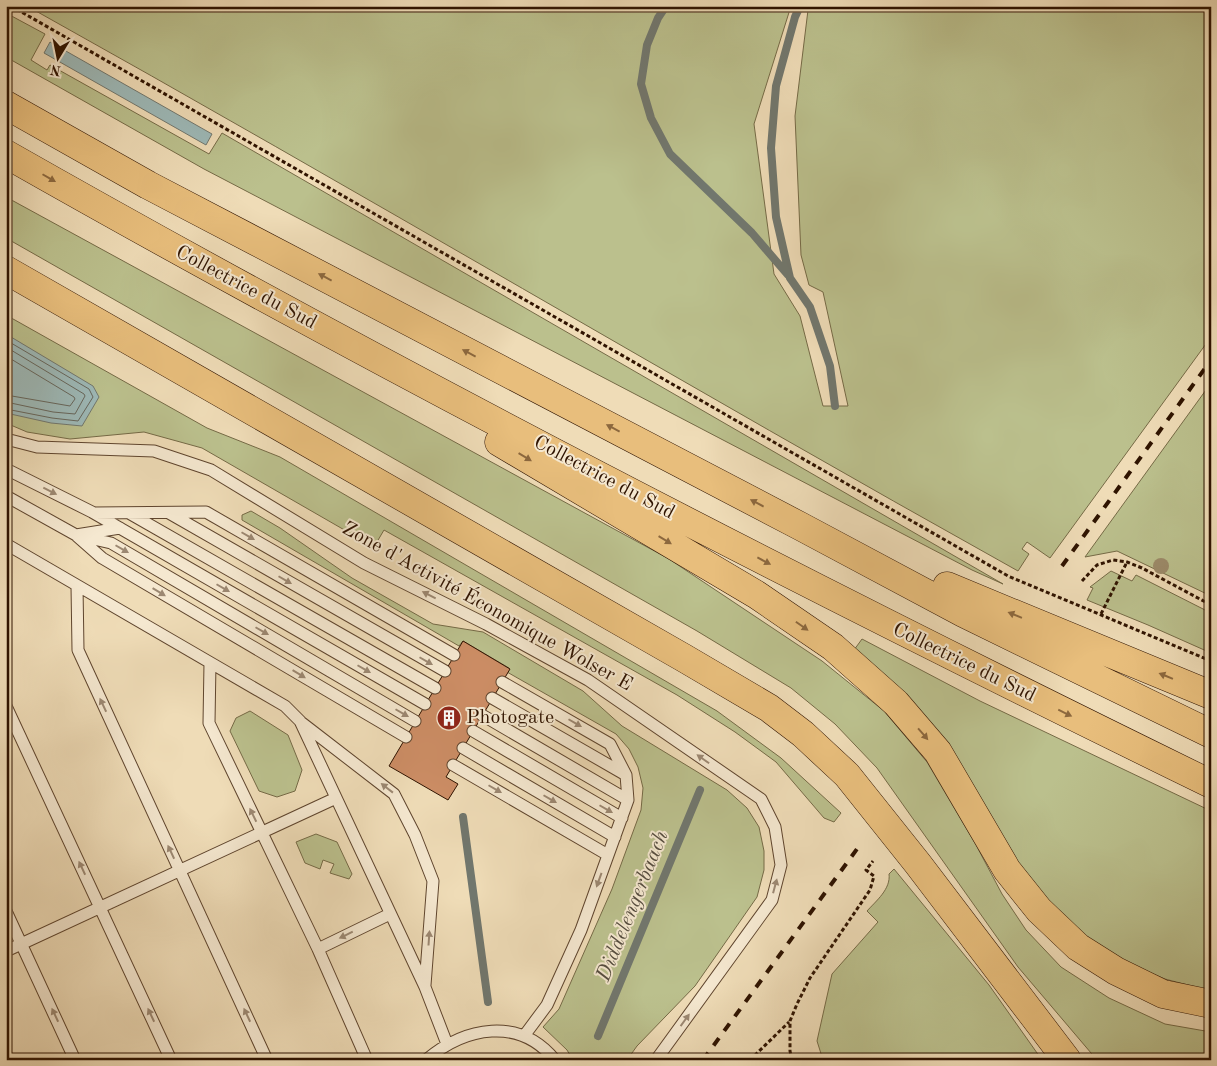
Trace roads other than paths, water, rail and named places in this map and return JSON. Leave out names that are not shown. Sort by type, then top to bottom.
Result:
[{"type":"main road","points":[[6,105],[148,185],[963,613],[1211,734]]},
{"type":"main road","name":"Collectrice du Sud","points":[[6,154],[166,245],[472,409],[835,598],[1211,784]]},
{"type":"main road","points":[[166,245],[757,595],[833,647],[896,702],[938,752],[1007,870],[1030,916],[1066,954],[1119,988],[1176,1010],[1211,1015]]},
{"type":"main road","points":[[6,270],[769,708],[803,734],[847,775],[918,864],[1067,1059]]},
{"type":"main road","points":[[800,526],[1211,695]]},
{"type":"main road","points":[[1007,870],[1039,910],[1078,947],[1116,971],[1163,994],[1211,1004]]},
{"type":"lane","name":"Zone d'Activité Économique Wolser E","points":[[6,439],[37,447],[154,451],[211,470],[364,563],[486,624],[588,680],[761,799],[775,827],[781,865],[772,900],[656,1060]]},
{"type":"lane","points":[[6,469],[92,512],[425,704]]},
{"type":"lane","points":[[6,496],[76,535],[102,558],[406,737]]},
{"type":"lane","points":[[92,512],[129,514],[206,512],[454,655]]},
{"type":"lane","points":[[167,512],[445,671]]},
{"type":"lane","points":[[129,514],[435,688]]},
{"type":"lane","points":[[76,535],[120,528]]},
{"type":"lane","points":[[76,535],[111,543],[415,721]]},
{"type":"lane","points":[[6,544],[285,706],[300,721],[394,794],[415,835],[433,881],[425,987]]},
{"type":"lane","points":[[77,586],[78,650],[268,1060]]},
{"type":"lane","points":[[210,663],[209,723],[318,949],[367,1060]]},
{"type":"lane","points":[[502,682],[610,744],[626,775],[628,800],[582,930],[547,1005],[524,1036]]},
{"type":"lane","points":[[492,698],[626,775]]},
{"type":"lane","points":[[6,706],[171,1060]]},
{"type":"lane","points":[[482,715],[628,800]]},
{"type":"lane","points":[[300,721],[425,987],[447,1044]]},
{"type":"lane","points":[[473,732],[622,818]]},
{"type":"lane","points":[[463,748],[615,836]]},
{"type":"lane","points":[[453,765],[608,855]]},
{"type":"lane","points":[[6,951],[336,798]]},
{"type":"lane","points":[[6,911],[75,1060]]},
{"type":"lane","points":[[318,949],[390,914]]},
{"type":"lane","points":[[426,1060],[447,1044],[472,1033],[498,1030],[524,1036],[548,1051],[555,1060]]},
{"type":"water","points":[[50,42],[212,134],[206,145],[44,53]]},
{"type":"water","points":[[6,334],[93,386],[99,397],[82,426],[51,423],[6,413]]},
{"type":"waterway","points":[[666,6],[658,18],[647,45],[641,84],[651,118],[670,154],[752,233],[788,275]]},
{"type":"waterway","name":"Diddelengerbaach","points":[[800,6],[795,17],[776,86],[771,148],[776,217],[790,278],[810,307],[830,366],[835,406]]},
{"type":"waterway","name":"Diddelengerbaach","points":[[598,1036],[700,790]]},
{"type":"waterway","points":[[463,817],[488,1002]]},
{"type":"railway","points":[[1062,566],[1211,360]]},
{"type":"railway","points":[[703,1060],[857,849]]},
{"type":"place","name":"Photogate","points":[[449,718]]}]
